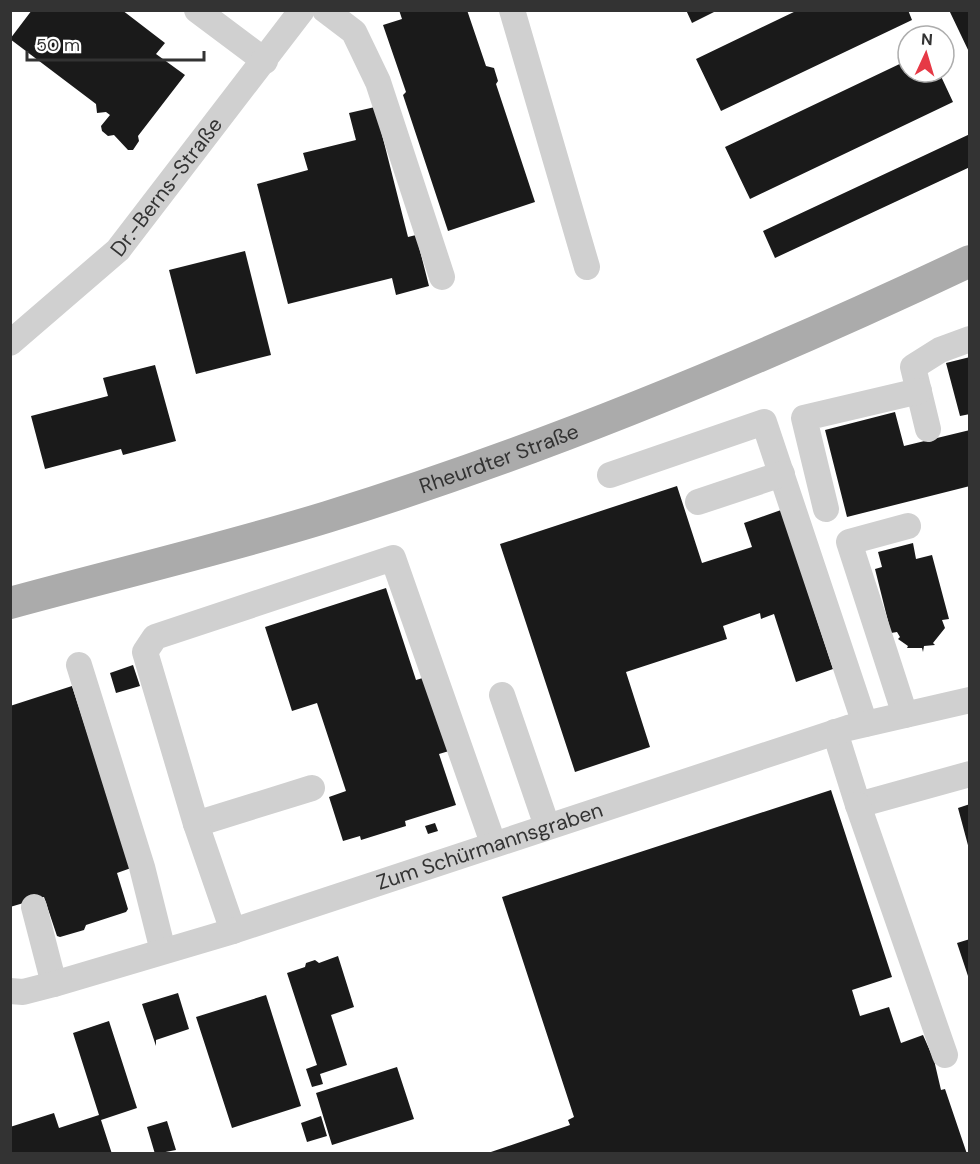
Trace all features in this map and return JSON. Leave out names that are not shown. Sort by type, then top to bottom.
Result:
[{"type":"main road","name":"Rheurdter Straße","points":[[10,603],[326,517],[608,420],[877,305],[969,261]]},
{"type":"street","points":[[197,10],[265,61]]},
{"type":"street","name":"Dr.-Berns-Straße","points":[[10,343],[118,250],[302,10]]},
{"type":"street","points":[[325,10],[354,32],[378,82],[442,277]]},
{"type":"street","points":[[512,10],[587,267]]},
{"type":"street","points":[[928,429],[913,367],[940,350],[969,339]]},
{"type":"street","points":[[826,509],[804,418],[919,392]]},
{"type":"street","points":[[610,475],[764,422],[865,724]]},
{"type":"street","points":[[698,502],[782,474]]},
{"type":"street","points":[[905,715],[849,542],[908,526]]},
{"type":"street","points":[[233,931],[196,824],[145,652],[155,636],[393,558],[493,843]]},
{"type":"street","points":[[79,666],[142,867],[163,951]]},
{"type":"street","points":[[502,695],[547,826]]},
{"type":"street","name":"Zum Schürmannsgraben","points":[[10,991],[23,992],[54,984],[233,931],[493,843],[835,732],[969,700]]},
{"type":"street","points":[[835,732],[945,1055]]},
{"type":"street","points":[[858,805],[969,774]]},
{"type":"street","points":[[196,824],[312,788]]},
{"type":"street","points":[[34,907],[54,984]]},
{"type":"building","points":[[32,10],[122,10],[165,43],[156,54],[185,75],[138,136],[139,141],[133,150],[128,150],[114,135],[108,136],[102,131],[101,126],[110,115],[106,112],[97,113],[96,104],[10,39]]},
{"type":"building","points":[[399,10],[467,10],[486,66],[494,68],[498,81],[496,84],[535,202],[448,231],[403,95],[406,92],[383,25],[402,19]]},
{"type":"building","points":[[686,10],[718,10],[692,23]]},
{"type":"building","points":[[798,10],[908,10],[912,20],[904,24],[896,24],[896,28],[721,111],[696,59]]},
{"type":"building","points":[[949,10],[970,10],[970,54],[956,24]]},
{"type":"building","points":[[896,66],[896,84],[945,84],[953,102],[750,199],[725,147]]},
{"type":"building","points":[[375,107],[408,237],[416,235],[429,286],[396,295],[392,278],[288,304],[257,184],[308,170],[303,153],[356,140],[349,113]]},
{"type":"building","points":[[970,134],[970,167],[775,258],[763,231]]},
{"type":"building","points":[[245,251],[271,355],[196,374],[169,270]]},
{"type":"building","points":[[970,357],[970,414],[960,416],[946,363]]},
{"type":"building","points":[[155,365],[176,441],[123,455],[121,449],[45,469],[31,416],[108,396],[103,378]]},
{"type":"building","points":[[895,412],[904,446],[970,430],[970,486],[847,517],[825,430]]},
{"type":"building","points":[[677,486],[702,563],[752,547],[744,523],[781,510],[833,669],[796,682],[774,614],[761,619],[760,613],[723,626],[727,639],[626,672],[650,747],[575,772],[500,544]]},
{"type":"building","points":[[913,543],[916,559],[932,555],[949,619],[942,620],[945,628],[933,643],[935,645],[924,646],[923,652],[922,648],[907,648],[908,646],[898,639],[900,637],[897,632],[891,633],[875,569],[882,567],[878,552]]},
{"type":"building","points":[[386,588],[416,680],[426,677],[449,751],[439,754],[456,805],[405,821],[406,826],[361,840],[360,836],[343,841],[329,797],[346,791],[317,703],[292,711],[265,627]]},
{"type":"building","points":[[133,665],[140,686],[116,693],[110,673]]},
{"type":"building","points":[[72,686],[131,868],[117,873],[128,909],[126,912],[86,925],[84,930],[60,937],[57,936],[44,897],[10,907],[10,706]]},
{"type":"building","points":[[831,790],[892,977],[852,990],[860,1016],[889,1007],[901,1043],[923,1035],[934,1060],[941,1090],[945,1089],[967,1154],[485,1154],[570,1125],[568,1120],[574,1117],[502,897]]},
{"type":"building","points":[[970,804],[970,849],[969,849],[958,808]]},
{"type":"building","points":[[435,823],[438,831],[428,834],[425,826]]},
{"type":"building","points":[[970,939],[970,979],[969,979],[957,943]]},
{"type":"building","points":[[338,956],[354,1007],[331,1015],[347,1065],[320,1074],[323,1084],[312,1087],[306,1069],[317,1065],[287,973],[305,967],[306,963],[315,960],[319,963]]},
{"type":"building","points":[[178,993],[189,1029],[156,1040],[156,1046],[142,1004]]},
{"type":"building","points":[[266,995],[301,1106],[232,1128],[196,1017]]},
{"type":"building","points":[[109,1021],[137,1108],[101,1120],[112,1154],[10,1154],[10,1127],[54,1113],[59,1128],[99,1115],[73,1033]]},
{"type":"building","points":[[397,1067],[414,1119],[332,1145],[316,1093]]},
{"type":"building","points":[[321,1116],[327,1136],[307,1142],[301,1123]]},
{"type":"building","points":[[167,1121],[176,1150],[155,1154],[147,1127]]}]
